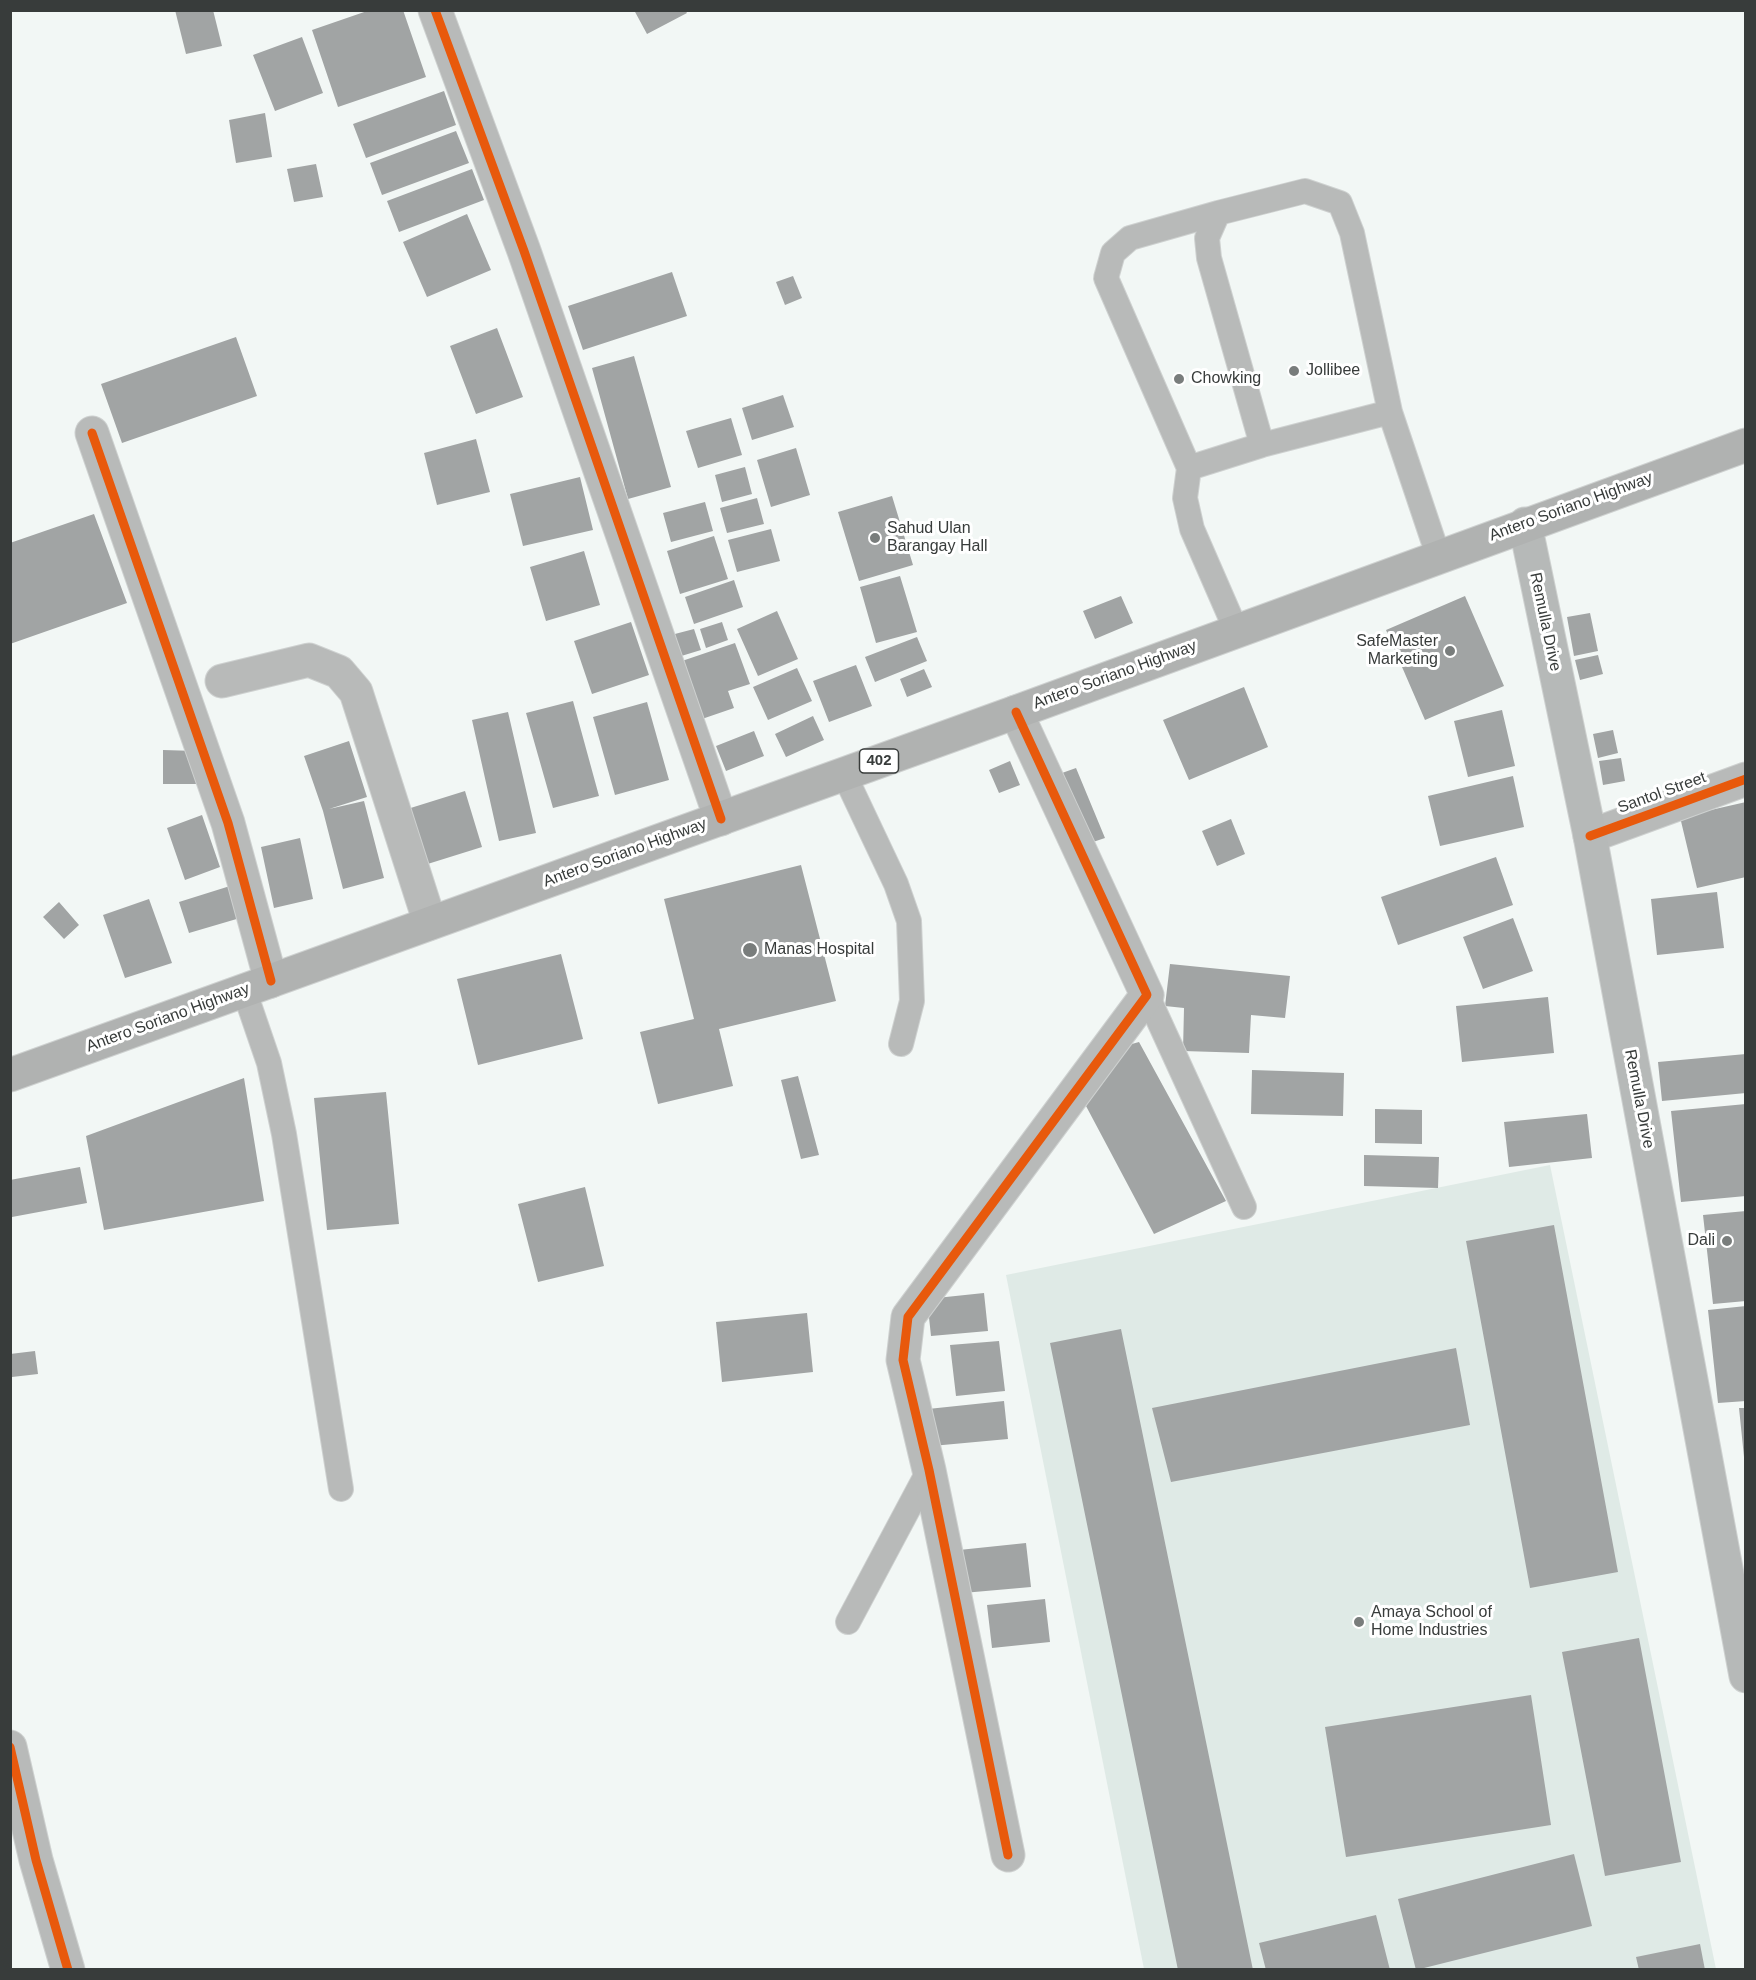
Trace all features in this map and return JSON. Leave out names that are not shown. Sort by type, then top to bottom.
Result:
[{"type":"main road","name":"Antero Soriano Highway","points":[[10,1075],[1017,712],[1438,555],[1746,445]]},
{"type":"main road","name":"Remulla Drive","points":[[1525,524],[1590,836],[1746,1676]]},
{"type":"street","points":[[435,10],[524,251],[721,819]]},
{"type":"street","points":[[92,433],[228,823],[257,986]]},
{"type":"street","points":[[222,681],[309,660],[339,672],[356,692],[430,923]]},
{"type":"street","points":[[1008,1855],[929,1470],[903,1360],[908,1317],[1147,995],[1017,712]]},
{"type":"street","name":"Santol Street","points":[[1590,836],[1746,779]]},
{"type":"street","points":[[10,1747],[36,1860],[68,1970]]},
{"type":"lane","points":[[1236,630],[1192,529],[1185,498],[1189,468],[1106,278],[1113,253],[1130,238],[1305,191],[1340,203],[1352,233],[1390,412],[1438,555]]},
{"type":"lane","points":[[1218,213],[1207,238],[1209,258],[1262,446]]},
{"type":"lane","points":[[1189,468],[1390,412]]},
{"type":"lane","points":[[844,774],[896,884],[909,921],[912,1001],[902,1044]]},
{"type":"lane","points":[[257,986],[269,1063],[284,1134],[341,1489]]},
{"type":"lane","points":[[1147,995],[1244,1207]]},
{"type":"lane","points":[[848,1622],[929,1470]]},
{"type":"shaded area","name":"Amaya School of Home Industries","points":[[1550,1165],[1716,1969],[1144,1969],[1006,1275]]},
{"type":"building","points":[[175,10],[213,10],[222,46],[186,54]]},
{"type":"building","points":[[370,10],[403,10],[426,77],[338,107],[312,30]]},
{"type":"building","points":[[634,10],[685,10],[687,13],[647,34]]},
{"type":"building","points":[[302,37],[323,93],[275,111],[253,55]]},
{"type":"building","points":[[444,91],[456,125],[366,158],[353,124]]},
{"type":"building","points":[[265,113],[272,157],[236,163],[229,120]]},
{"type":"building","points":[[456,131],[469,163],[382,195],[370,163]]},
{"type":"building","points":[[316,164],[323,197],[294,202],[287,169]]},
{"type":"building","points":[[472,169],[484,200],[399,232],[387,201]]},
{"type":"building","points":[[467,214],[491,270],[427,297],[403,242]]},
{"type":"building","points":[[672,272],[687,316],[583,350],[568,306]]},
{"type":"building","points":[[793,276],[802,298],[785,305],[776,282]]},
{"type":"building","points":[[497,328],[523,397],[476,414],[450,346]]},
{"type":"building","points":[[236,337],[257,396],[122,443],[101,384]]},
{"type":"building","points":[[634,356],[671,487],[628,499],[592,368]]},
{"type":"building","points":[[783,395],[794,427],[752,440],[742,408]]},
{"type":"building","points":[[731,418],[742,455],[698,468],[686,431]]},
{"type":"building","points":[[476,439],[490,492],[437,505],[424,453]]},
{"type":"building","points":[[796,448],[810,495],[771,507],[757,460]]},
{"type":"building","points":[[745,467],[752,494],[722,502],[715,475]]},
{"type":"building","points":[[580,477],[593,530],[523,546],[510,494]]},
{"type":"building","name":"Sahud Ulan Barangay Hall","points":[[892,496],[913,565],[859,581],[838,512]]},
{"type":"building","points":[[757,498],[764,524],[727,533],[720,508]]},
{"type":"building","points":[[705,502],[713,531],[671,542],[663,513]]},
{"type":"building","points":[[94,514],[127,603],[10,644],[10,543]]},
{"type":"building","points":[[771,529],[780,561],[737,572],[728,540]]},
{"type":"building","points":[[714,536],[728,579],[680,594],[667,551]]},
{"type":"building","points":[[584,551],[600,605],[546,621],[530,567]]},
{"type":"building","points":[[900,576],[917,632],[876,643],[860,587]]},
{"type":"building","points":[[734,580],[743,607],[694,624],[685,597]]},
{"type":"building","points":[[1121,596],[1133,623],[1095,639],[1083,611]]},
{"type":"building","points":[[1465,596],[1504,686],[1425,720],[1386,630]]},
{"type":"building","points":[[777,611],[798,659],[758,676],[737,629]]},
{"type":"building","points":[[1590,613],[1598,651],[1574,656],[1567,617]]},
{"type":"building","points":[[631,622],[649,675],[592,694],[574,641]]},
{"type":"building","points":[[722,622],[728,640],[706,648],[700,629]]},
{"type":"building","points":[[694,629],[701,650],[678,657],[671,635]]},
{"type":"building","points":[[917,637],[927,661],[875,682],[865,657]]},
{"type":"building","points":[[735,643],[750,684],[728,691],[734,708],[699,720],[679,662]]},
{"type":"building","points":[[1598,655],[1603,674],[1580,680],[1575,660]]},
{"type":"building","points":[[856,665],[872,706],[829,722],[813,681]]},
{"type":"building","points":[[797,668],[812,701],[768,720],[753,687]]},
{"type":"building","points":[[924,669],[932,687],[907,697],[900,679]]},
{"type":"building","points":[[1244,687],[1268,747],[1189,780],[1163,720]]},
{"type":"building","points":[[573,701],[599,796],[553,808],[526,713]]},
{"type":"building","points":[[647,702],[669,780],[615,795],[593,717]]},
{"type":"building","points":[[1502,710],[1515,766],[1468,777],[1454,721]]},
{"type":"building","points":[[508,712],[536,833],[499,841],[472,720]]},
{"type":"building","points":[[813,716],[824,740],[786,757],[775,734]]},
{"type":"building","points":[[1613,730],[1618,753],[1598,758],[1593,734]]},
{"type":"building","points":[[754,731],[764,756],[726,771],[716,746]]},
{"type":"building","points":[[349,741],[367,797],[329,809],[364,801],[384,878],[343,889],[323,811],[304,756]]},
{"type":"building","points":[[163,750],[196,751],[196,784],[163,784]]},
{"type":"building","points":[[1621,758],[1625,781],[1603,785],[1599,761]]},
{"type":"building","points":[[1010,761],[1020,785],[999,793],[989,770]]},
{"type":"building","points":[[1076,768],[1105,838],[1090,843],[1062,773]]},
{"type":"building","points":[[1513,776],[1524,827],[1440,846],[1428,796]]},
{"type":"building","points":[[465,791],[482,847],[418,867],[401,811]]},
{"type":"building","points":[[1746,802],[1746,877],[1697,888],[1680,817]]},
{"type":"building","points":[[202,815],[220,867],[185,880],[167,828]]},
{"type":"building","points":[[1231,819],[1245,854],[1217,866],[1202,831]]},
{"type":"building","points":[[300,838],[313,899],[274,908],[261,847]]},
{"type":"building","points":[[1496,857],[1513,905],[1398,945],[1381,897]]},
{"type":"building","name":"Manas Hospital","points":[[801,865],[836,1001],[719,1029],[733,1086],[658,1104],[640,1032],[694,1019],[664,899]]},
{"type":"building","points":[[230,886],[240,918],[189,933],[179,902]]},
{"type":"building","points":[[1717,892],[1724,948],[1657,955],[1651,899]]},
{"type":"building","points":[[149,899],[172,963],[125,978],[103,915]]},
{"type":"building","points":[[59,902],[79,925],[64,939],[43,917]]},
{"type":"building","points":[[1513,918],[1533,971],[1483,989],[1463,937]]},
{"type":"building","points":[[561,954],[583,1039],[478,1065],[457,979]]},
{"type":"building","points":[[1170,964],[1290,976],[1285,1018],[1251,1015],[1249,1053],[1183,1051],[1184,1008],[1165,1006]]},
{"type":"building","points":[[1548,997],[1554,1053],[1462,1062],[1456,1006]]},
{"type":"building","points":[[1139,1042],[1226,1201],[1154,1234],[1086,1106],[1121,1047]]},
{"type":"building","points":[[1746,1054],[1746,1093],[1662,1101],[1658,1062]]},
{"type":"building","points":[[1252,1070],[1344,1073],[1343,1116],[1251,1114]]},
{"type":"building","points":[[798,1076],[819,1155],[801,1159],[781,1080]]},
{"type":"building","points":[[244,1078],[264,1201],[104,1230],[86,1136]]},
{"type":"building","points":[[386,1092],[399,1224],[327,1230],[314,1098]]},
{"type":"building","points":[[1746,1104],[1746,1196],[1681,1202],[1671,1111]]},
{"type":"building","points":[[1375,1109],[1422,1110],[1422,1144],[1375,1143]]},
{"type":"building","points":[[1587,1114],[1592,1158],[1509,1167],[1504,1122]]},
{"type":"building","points":[[1364,1155],[1439,1157],[1438,1188],[1364,1186]]},
{"type":"building","points":[[80,1167],[87,1203],[12,1217],[10,1180]]},
{"type":"building","points":[[585,1187],[604,1266],[538,1282],[518,1204]]},
{"type":"building","points":[[1746,1211],[1746,1301],[1713,1304],[1703,1215]]},
{"type":"building","points":[[1554,1225],[1618,1572],[1530,1588],[1466,1241]]},
{"type":"building","points":[[984,1293],[988,1331],[931,1336],[927,1299]]},
{"type":"building","points":[[1746,1306],[1746,1401],[1718,1403],[1708,1310]]},
{"type":"building","points":[[807,1313],[813,1372],[722,1382],[716,1322]]},
{"type":"building","points":[[1121,1329],[1253,1970],[1178,1970],[1050,1343]]},
{"type":"building","points":[[999,1341],[1005,1391],[956,1396],[950,1345]]},
{"type":"building","points":[[1456,1348],[1470,1425],[1171,1482],[1152,1408]]},
{"type":"building","points":[[35,1351],[38,1374],[12,1377],[10,1354]]},
{"type":"building","points":[[1004,1401],[1008,1439],[932,1446],[928,1409]]},
{"type":"building","points":[[1739,1408],[1746,1408],[1746,1457],[1744,1457]]},
{"type":"building","points":[[1026,1543],[1031,1587],[963,1593],[959,1550]]},
{"type":"building","points":[[1045,1599],[1050,1642],[992,1648],[987,1605]]},
{"type":"building","points":[[1639,1638],[1681,1862],[1605,1876],[1562,1652]]},
{"type":"building","points":[[1531,1695],[1551,1825],[1346,1857],[1325,1727]]},
{"type":"building","points":[[1574,1854],[1592,1926],[1416,1970],[1398,1899]]},
{"type":"building","points":[[1376,1915],[1390,1970],[1266,1970],[1259,1943]]},
{"type":"building","points":[[1700,1944],[1705,1970],[1639,1970],[1636,1957]]},
{"type":"cycle path","points":[[435,10],[524,251],[721,819]]},
{"type":"cycle path","points":[[92,433],[228,823],[271,981]]},
{"type":"cycle path","points":[[1008,1855],[929,1470],[903,1360],[908,1317],[1147,995],[1016,712]]},
{"type":"cycle path","points":[[1590,836],[1746,779]]},
{"type":"cycle path","points":[[10,1747],[36,1860],[68,1970]]},
{"type":"place","name":"Jollibee","points":[[1294,371]]},
{"type":"place","name":"Chowking","points":[[1179,379]]},
{"type":"place","name":"Sahud Ulan Barangay Hall","points":[[875,538]]},
{"type":"place","name":"SafeMaster Marketing","points":[[1450,651]]},
{"type":"place","name":"Manas Hospital","points":[[750,950]]},
{"type":"place","name":"Dali","points":[[1727,1241]]},
{"type":"place","name":"Amaya School of Home Industries","points":[[1359,1622]]}]
